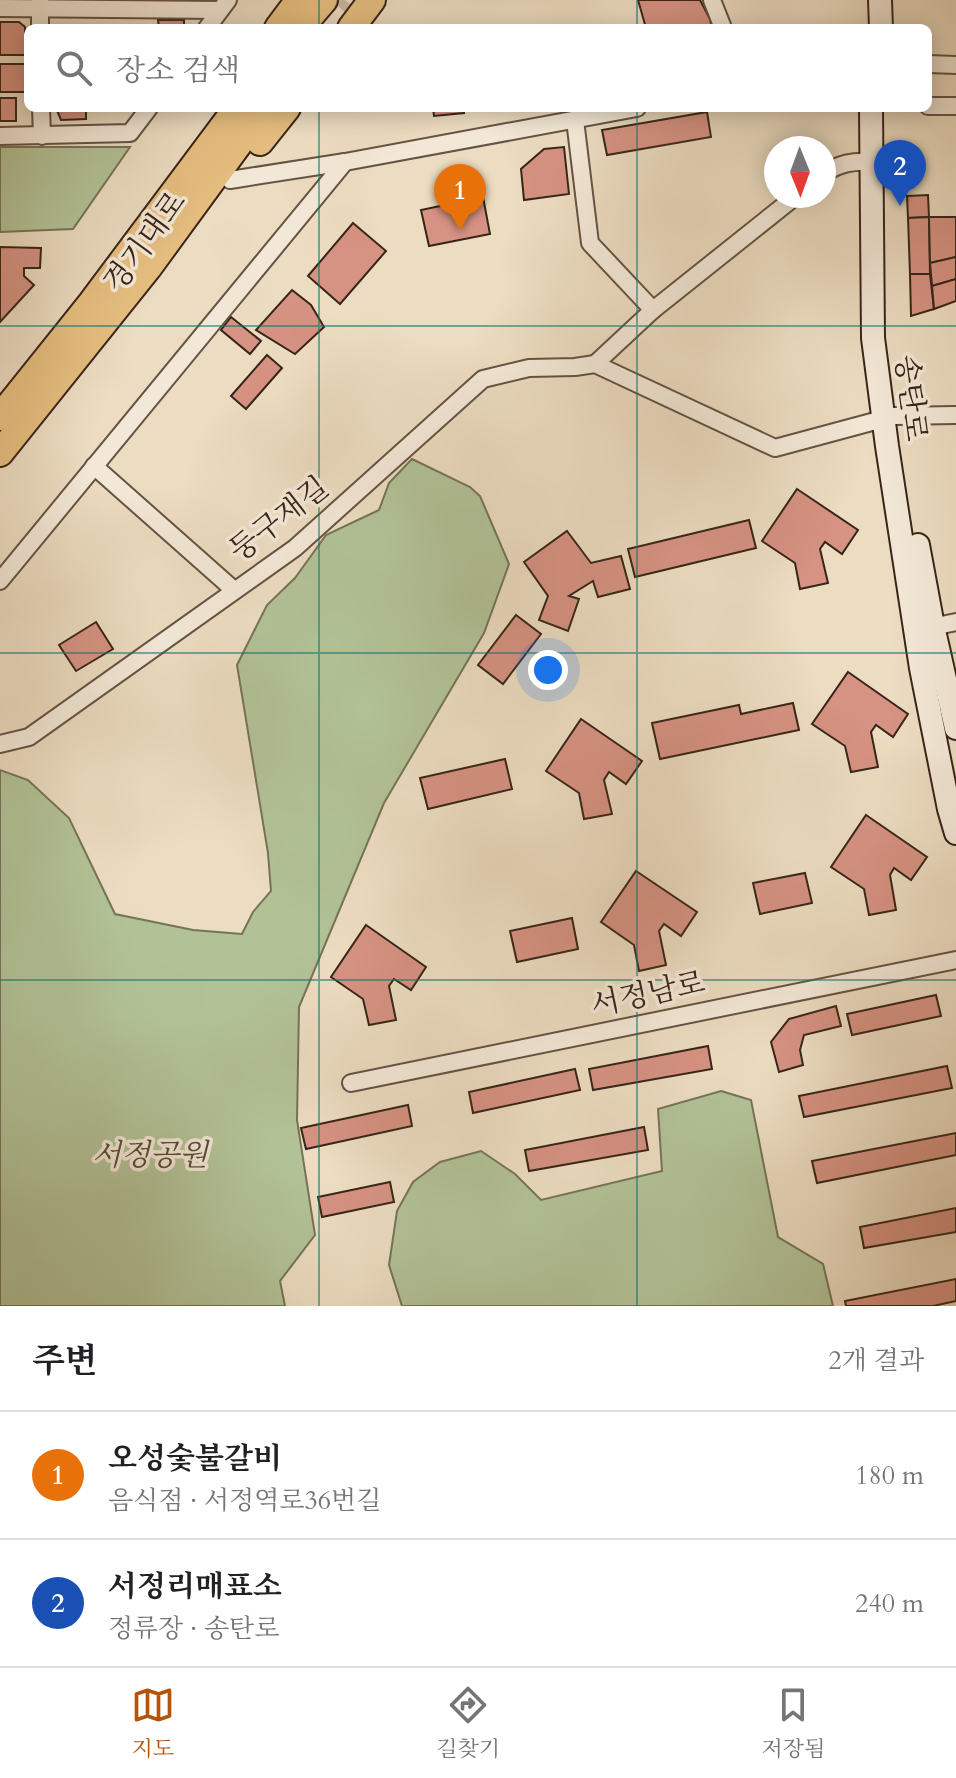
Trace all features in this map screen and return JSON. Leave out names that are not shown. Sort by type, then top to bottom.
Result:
[{"type":"main road","points":[[281,24],[299,0]]},
{"type":"main road","points":[[311,24],[372,0]]},
{"type":"main road","points":[[866,0],[868,24]]},
{"type":"main road","points":[[880,0],[881,24]]},
{"type":"main road","name":"경기대로","points":[[32,396],[42,341],[216,112]]},
{"type":"main road","name":"경기대로","points":[[0,453],[92,302],[234,112]]},
{"type":"main road","name":"경기대로","points":[[32,396],[148,268],[262,112]]},
{"type":"main road","name":"경기대로","points":[[0,417],[32,396],[76,374],[136,310],[230,180],[284,112]]},
{"type":"main road","name":"송탄로","points":[[871,112],[873,338],[925,628],[956,728]]},
{"type":"main road","name":"송탄로","points":[[884,112],[889,418]]},
{"type":"main road","name":"송탄로","points":[[925,628],[921,668],[956,833]]},
{"type":"street","points":[[712,0],[721,24]]},
{"type":"street","points":[[0,8],[40,4],[224,5]]},
{"type":"street","points":[[210,24],[224,5]]},
{"type":"street","points":[[932,64],[956,65]]},
{"type":"street","points":[[932,106],[956,106]]},
{"type":"street","points":[[41,112],[42,136]]},
{"type":"street","points":[[0,136],[130,133],[146,112]]},
{"type":"street","points":[[230,180],[616,112]]},
{"type":"street","points":[[575,120],[590,243],[653,310]]},
{"type":"street","points":[[836,166],[852,161],[871,162]]},
{"type":"street","points":[[0,581],[345,162]]},
{"type":"street","points":[[595,364],[653,310],[781,208]]},
{"type":"street","name":"둥구재길","points":[[0,744],[29,737],[295,548],[483,379],[529,368],[595,364],[775,448],[889,418],[956,415]]},
{"type":"street","points":[[94,466],[234,590]]},
{"type":"street","points":[[925,628],[956,622]]},
{"type":"street","name":"서정남로","points":[[351,1083],[956,960]]},
{"type":"green space","points":[[0,147],[130,147],[73,229],[0,232]]},
{"type":"green space","name":"서정공원","points":[[412,459],[470,487],[480,496],[509,564],[484,633],[384,803],[299,1007],[297,1120],[315,1235],[280,1281],[285,1306],[0,1306],[0,770],[28,780],[69,818],[115,914],[193,930],[242,934],[253,912],[271,891],[268,853],[237,665],[267,605],[295,578],[326,535],[379,510],[389,483]]},
{"type":"green space","points":[[721,1091],[751,1100],[778,1237],[823,1264],[833,1306],[402,1306],[389,1265],[397,1211],[413,1182],[440,1162],[481,1151],[515,1174],[541,1200],[662,1171],[658,1109]]},
{"type":"building","points":[[638,0],[700,0],[711,24],[645,24]]},
{"type":"building","points":[[158,20],[184,20],[184,24],[158,24]]},
{"type":"building","points":[[0,22],[19,22],[24,26],[24,55],[0,55]]},
{"type":"building","points":[[0,64],[24,64],[24,92],[0,92]]},
{"type":"building","points":[[0,98],[16,98],[16,121],[0,121]]},
{"type":"building","points":[[58,112],[86,112],[86,119],[61,120]]},
{"type":"building","points":[[434,112],[464,112],[464,113],[434,116]]},
{"type":"building","points":[[707,112],[711,137],[607,155],[602,130]]},
{"type":"building","points":[[564,147],[569,194],[524,200],[521,169],[544,149]]},
{"type":"building","points":[[928,195],[929,217],[908,218],[907,196]]},
{"type":"building","points":[[483,197],[490,234],[429,246],[421,210]]},
{"type":"building","points":[[929,217],[930,274],[910,274],[908,218]]},
{"type":"building","points":[[929,217],[956,217],[956,257],[930,263]]},
{"type":"building","points":[[353,223],[386,251],[340,304],[308,276]]},
{"type":"building","points":[[0,247],[41,248],[40,268],[24,268],[24,276],[34,285],[0,322]]},
{"type":"building","points":[[956,257],[956,279],[932,286],[930,263]]},
{"type":"building","points":[[910,274],[930,274],[934,309],[911,316]]},
{"type":"building","points":[[956,279],[956,301],[934,309],[932,286]]},
{"type":"building","points":[[292,290],[311,305],[324,327],[295,354],[256,330]]},
{"type":"building","points":[[231,317],[261,341],[250,354],[221,330]]},
{"type":"building","points":[[267,355],[282,368],[246,409],[231,396]]},
{"type":"building","points":[[797,489],[858,530],[842,554],[825,542],[820,549],[828,583],[800,589],[795,563],[762,541]]},
{"type":"building","points":[[749,520],[756,548],[635,577],[628,549]]},
{"type":"building","points":[[567,531],[591,563],[621,556],[630,589],[598,597],[593,581],[569,596],[579,599],[568,631],[539,620],[548,596],[524,562]]},
{"type":"building","points":[[516,615],[541,634],[503,684],[478,665]]},
{"type":"building","points":[[96,622],[113,649],[76,671],[59,645]]},
{"type":"building","points":[[848,672],[908,714],[893,737],[876,725],[871,732],[878,767],[851,772],[845,746],[812,724]]},
{"type":"building","points":[[793,703],[799,730],[660,759],[652,723],[739,705],[741,714]]},
{"type":"building","points":[[581,719],[642,761],[626,784],[609,772],[604,780],[612,814],[584,819],[579,793],[546,771]]},
{"type":"building","points":[[505,759],[512,789],[428,809],[420,778]]},
{"type":"building","points":[[866,815],[927,857],[911,880],[894,868],[890,875],[896,910],[869,915],[864,889],[831,867]]},
{"type":"building","points":[[636,871],[697,912],[681,936],[664,924],[659,931],[666,965],[639,971],[634,945],[601,922]]},
{"type":"building","points":[[805,873],[812,903],[760,914],[753,883]]},
{"type":"building","points":[[572,918],[578,949],[517,962],[510,931]]},
{"type":"building","points":[[366,925],[426,967],[411,990],[394,979],[389,986],[396,1020],[369,1025],[363,999],[331,977]]},
{"type":"building","points":[[936,995],[941,1016],[852,1035],[847,1014]]},
{"type":"building","points":[[836,1006],[841,1026],[804,1035],[800,1050],[803,1065],[779,1072],[771,1042],[789,1019]]},
{"type":"building","points":[[708,1046],[712,1069],[593,1090],[589,1069]]},
{"type":"building","points":[[947,1066],[952,1088],[804,1117],[799,1096]]},
{"type":"building","points":[[575,1069],[580,1090],[473,1113],[469,1092]]},
{"type":"building","points":[[408,1105],[412,1126],[306,1149],[301,1128]]},
{"type":"building","points":[[644,1127],[648,1150],[529,1171],[525,1150]]},
{"type":"building","points":[[956,1133],[956,1155],[817,1183],[812,1161]]},
{"type":"building","points":[[390,1182],[394,1202],[322,1217],[318,1197]]},
{"type":"building","points":[[956,1208],[956,1232],[864,1248],[860,1227]]},
{"type":"building","points":[[956,1279],[956,1301],[933,1306],[846,1306],[845,1301]]},
{"type":"tunnel","points":[[339,7],[345,0]]},
{"type":"place","name":"서정리매표소","points":[[900,206]]},
{"type":"place","name":"오성숯불갈비","points":[[460,230]]}]
